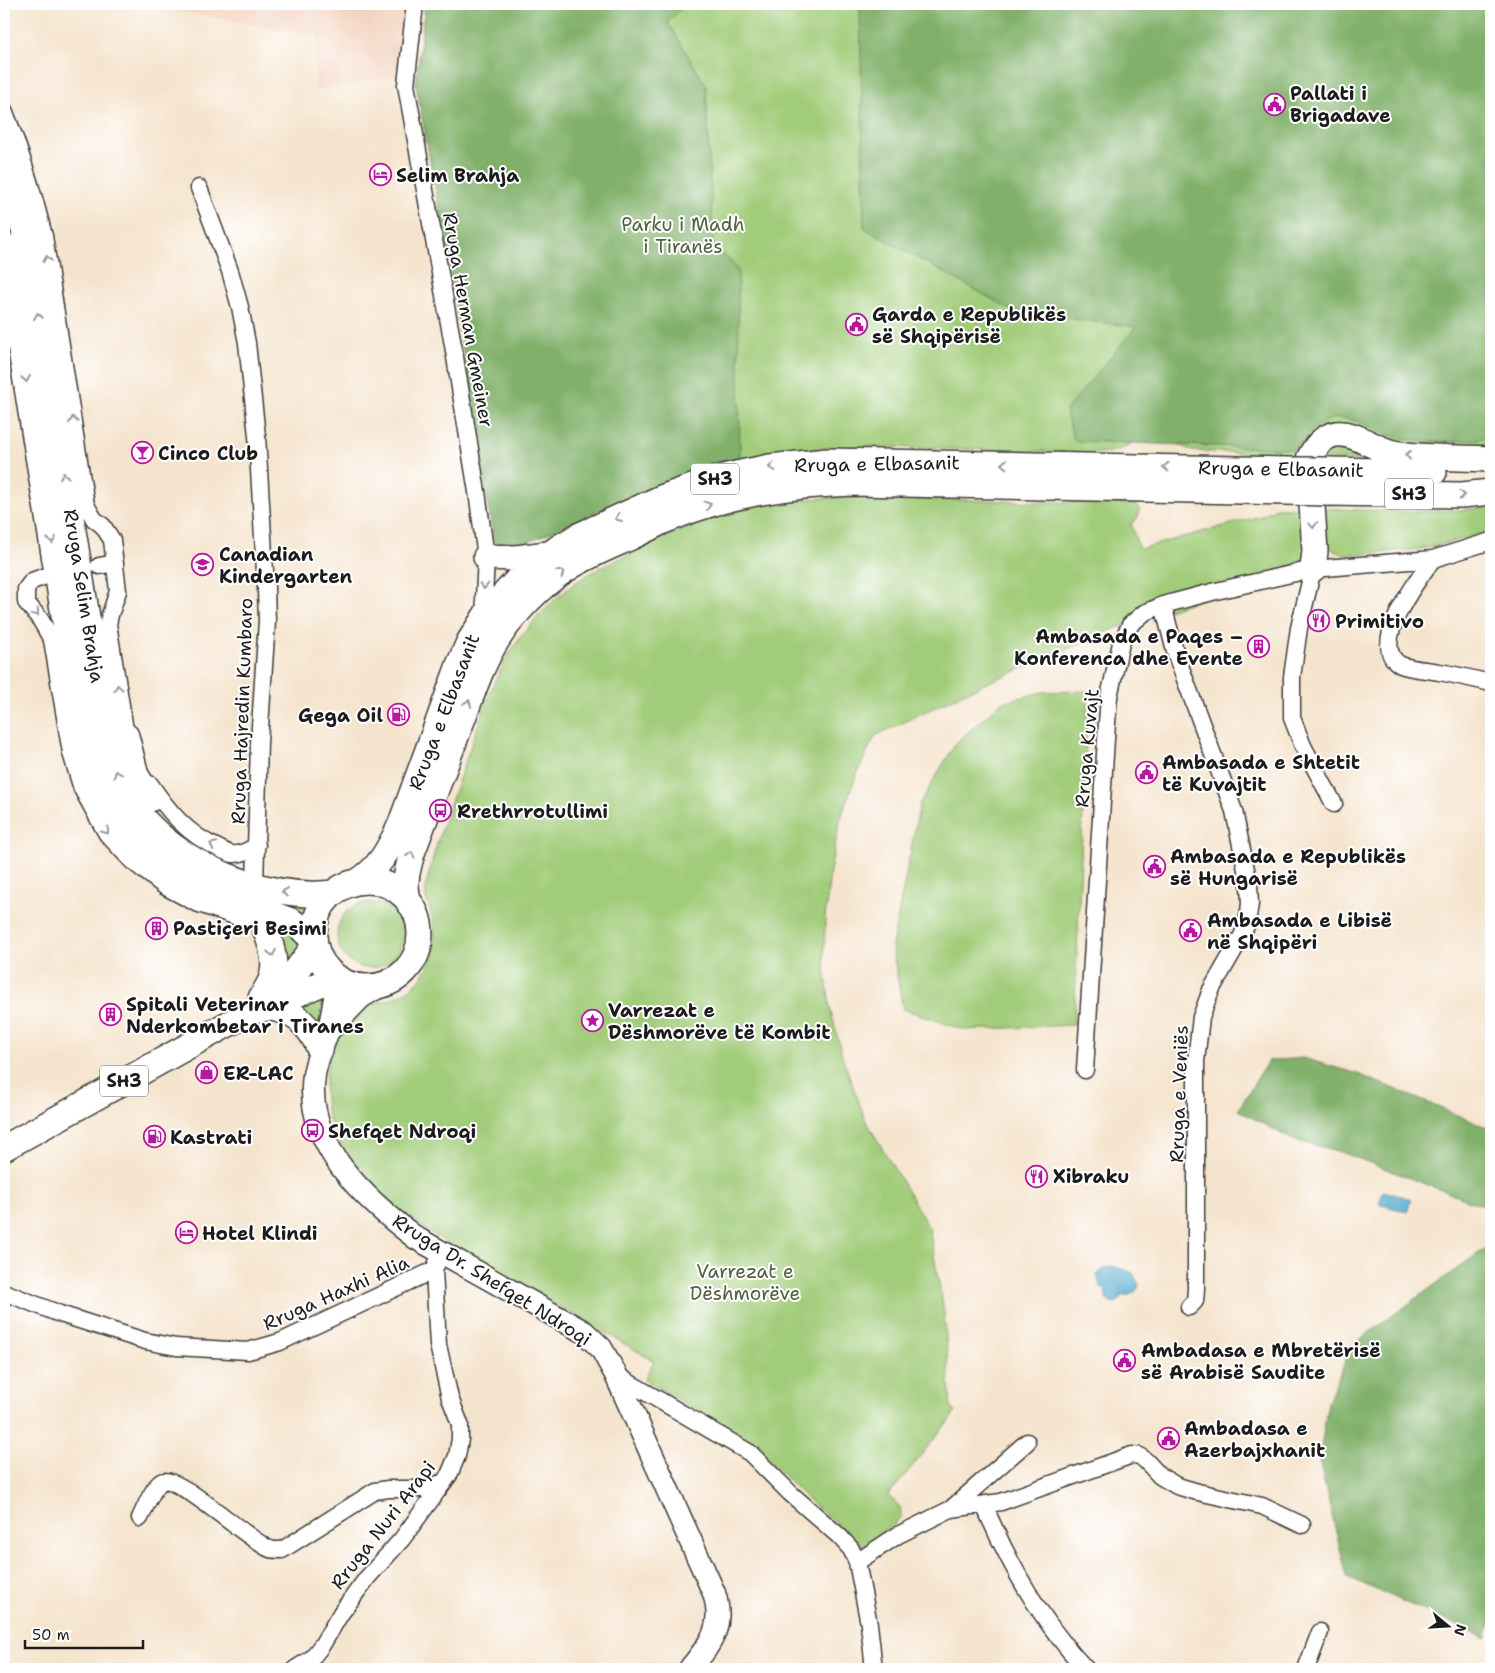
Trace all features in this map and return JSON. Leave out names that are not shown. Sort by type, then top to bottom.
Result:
[{"type":"main road","name":"Rruga Selim Brahja","points":[[4,160],[11,178],[25,234],[106,734],[114,768],[123,788],[153,830],[170,844],[187,855],[220,871],[292,921],[315,943]]},
{"type":"main road","name":"Rruga Selim Brahja","points":[[4,245],[81,722],[88,759],[100,791],[119,825],[141,849],[186,882],[214,893],[256,896],[273,890],[314,896],[334,893]]},
{"type":"main road","points":[[1313,569],[1314,551],[1309,459],[1313,450],[1328,437],[1336,434],[1347,435],[1392,453],[1491,459]]},
{"type":"main road","name":"Rruga e Elbasanit","points":[[357,882],[368,876],[377,867],[391,846],[459,665],[469,642],[486,614],[520,577],[551,553],[578,536],[661,498],[715,479],[770,467],[828,461],[1327,482],[1462,495],[1491,492]]},
{"type":"main road","name":"Rruga e Elbasanit","points":[[1327,482],[1467,471],[1491,466]]},
{"type":"main road","name":"Rruga e Elbasanit","points":[[409,903],[406,892],[406,879],[412,853],[478,678],[496,640],[536,594],[567,568],[586,557],[666,520],[716,502],[798,485],[1285,481]]},
{"type":"main road","points":[[486,557],[516,558],[551,553]]},
{"type":"main road","points":[[126,736],[136,775],[187,855]]},
{"type":"main road","name":"SH3","points":[[4,1148],[257,1007],[337,978],[356,986],[373,987],[389,982],[403,972],[417,951],[419,926],[409,903],[397,891],[382,883],[365,881],[341,888],[322,906],[314,932],[315,943],[295,972],[257,1007]]},
{"type":"main road","points":[[256,896],[272,951],[273,963],[272,978],[257,1007],[276,1008],[285,1011],[300,1020],[316,1041],[323,1041],[361,997],[381,985]]},
{"type":"main road","points":[[315,943],[322,963],[337,978]]},
{"type":"main road","name":"Rruga Dr. Shefqet Ndroqi","points":[[337,978],[314,1076],[313,1092],[321,1128],[334,1155],[344,1171],[358,1187],[416,1238],[438,1262],[584,1332],[601,1348],[616,1375],[718,1604],[719,1618],[716,1633],[690,1669]]},
{"type":"street","name":"Rruga Herman Gmeiner","points":[[415,4],[406,85],[453,345],[477,492],[486,557],[484,598],[486,614]]},
{"type":"street","name":"Rruga Selim Brahja","points":[[4,110],[17,142],[33,192],[44,236],[86,505],[94,519],[103,526],[112,540],[118,591],[108,624],[126,736],[141,770],[164,806],[195,836],[232,854],[243,853],[257,844]]},
{"type":"street","name":"Rruga Hajredin Kumbaro","points":[[199,188],[230,271],[240,306],[247,343],[257,436],[267,621],[260,742],[256,896]]},
{"type":"street","name":"Rruga Kuvajt","points":[[1085,1070],[1109,697],[1121,643],[1130,625],[1144,613],[1163,605],[1313,569],[1433,559],[1491,541]]},
{"type":"street","points":[[1433,559],[1413,585],[1392,628],[1388,644],[1392,657],[1402,665],[1454,674],[1491,684]]},
{"type":"street","name":"Rruga Selim Brahja","points":[[98,566],[115,563]]},
{"type":"street","points":[[1313,569],[1299,628],[1292,677],[1292,718],[1303,746],[1334,804]]},
{"type":"street","name":"Rruga Selim Brahja","points":[[43,577],[32,581],[26,589],[26,602],[40,619],[52,640],[70,753],[82,789],[103,827],[132,861],[164,886],[182,897],[243,919],[252,915],[256,896]]},
{"type":"street","name":"Rruga e Veniës","points":[[1163,605],[1176,655],[1234,811],[1249,884],[1250,904],[1247,923],[1242,936],[1211,990],[1201,1017],[1196,1061],[1196,1289],[1194,1301],[1190,1306]]},
{"type":"street","name":"Rruga Haxhi Alia","points":[[4,1292],[60,1314],[145,1341],[176,1347],[248,1351],[280,1342],[438,1262]]},
{"type":"street","name":"Rruga Nuri Arapi","points":[[295,1669],[311,1659],[367,1578],[402,1540],[449,1475],[457,1456],[460,1424],[450,1398],[438,1344],[438,1262]]},
{"type":"street","points":[[616,1375],[750,1453],[851,1549],[857,1562],[869,1624],[874,1669]]},
{"type":"street","points":[[857,1562],[898,1535],[951,1509],[1027,1442]]},
{"type":"street","points":[[951,1509],[1001,1502],[1132,1455],[1140,1456],[1160,1476],[1177,1486],[1262,1506],[1302,1525]]},
{"type":"street","points":[[140,1518],[158,1485],[162,1481],[168,1480],[191,1492],[250,1537],[270,1549],[282,1550],[375,1491],[427,1489],[443,1482]]},
{"type":"street","points":[[984,1505],[999,1541],[1015,1570],[1056,1632],[1086,1669]]},
{"type":"street","points":[[1306,1669],[1320,1632]]},
{"type":"shaded area","points":[[135,4],[406,4],[398,75],[346,86],[315,90],[317,35]]},
{"type":"green space","name":"Parku i Madh i Tiranës","points":[[425,4],[1491,4],[1491,443],[1471,446],[1452,442],[1408,445],[1319,429],[1309,436],[1297,455],[1193,451],[1177,444],[1136,440],[1120,450],[1101,453],[886,447],[807,449],[769,453],[712,466],[627,498],[494,542],[450,268],[416,84]]},
{"type":"green space","points":[[425,4],[686,4],[668,22],[706,85],[713,242],[738,270],[740,459],[712,466],[627,498],[517,547],[494,542],[450,268],[416,84]]},
{"type":"green space","points":[[860,4],[1491,4],[1491,437],[1453,441],[1412,440],[1388,435],[1350,419],[1337,418],[1330,419],[1319,425],[1295,449],[1074,441],[1065,411],[1136,327],[1013,311],[864,228]]},
{"type":"green space","points":[[1330,442],[1398,462],[1317,459]]},
{"type":"green space","name":"Varrezat e Dëshmorëve të Kombit","points":[[841,497],[1135,504],[1139,508],[1138,515],[1137,519],[1131,523],[1139,549],[1261,516],[1276,508],[1307,507],[1306,554],[1294,568],[1126,624],[966,692],[875,736],[856,776],[840,820],[830,871],[825,918],[824,959],[830,1008],[843,1059],[865,1119],[929,1228],[944,1311],[951,1407],[956,1412],[888,1496],[900,1506],[901,1516],[877,1545],[868,1550],[808,1500],[750,1442],[644,1380],[654,1361],[458,1249],[431,1233],[405,1214],[369,1179],[343,1147],[331,1125],[326,1109],[325,1093],[329,1059],[335,1043],[344,1029],[355,1017],[370,1006],[407,991],[423,976],[427,969],[432,957],[435,934],[426,898],[426,890],[435,851],[489,695],[509,654],[530,625],[553,602],[583,577],[677,532],[713,518],[750,508],[787,501]]},
{"type":"green space","points":[[1491,507],[1491,530],[1485,533],[1432,547],[1351,555],[1333,550],[1324,540],[1318,508],[1426,511]]},
{"type":"green space","points":[[1088,691],[1074,1025],[964,1030],[903,1009],[892,946],[920,803],[956,743],[1002,702],[1043,692]]},
{"type":"green space","points":[[194,871],[318,904],[310,924]]},
{"type":"green space","points":[[364,902],[376,902],[388,907],[398,917],[403,929],[401,948],[388,963],[376,968],[364,968],[352,963],[342,953],[337,941],[337,929],[342,917],[352,907]]},
{"type":"green space","points":[[285,929],[302,945],[283,976],[277,930]]},
{"type":"green space","points":[[325,988],[321,1024],[288,1003]]},
{"type":"green space","points":[[1303,1058],[1358,1074],[1491,1129],[1491,1209],[1341,1152],[1293,1140],[1238,1110],[1268,1061]]},
{"type":"green space","points":[[1491,1244],[1491,1622],[1486,1638],[1347,1577],[1319,1461],[1328,1402],[1352,1345]]},
{"type":"water","points":[[1383,1191],[1411,1199],[1407,1212],[1379,1204]]},
{"type":"water","points":[[1113,1266],[1133,1273],[1139,1285],[1135,1292],[1130,1295],[1121,1296],[1118,1301],[1112,1303],[1106,1299],[1106,1291],[1100,1286],[1097,1275],[1103,1269]]},
{"type":"place","name":"Pallati i Brigadave","points":[[1274,104]]},
{"type":"place","name":"Selim Brahja","points":[[380,175]]},
{"type":"place","name":"Garda e Republikës së Shqipërisë","points":[[856,325]]},
{"type":"place","name":"Cinco Club","points":[[142,453]]},
{"type":"place","name":"Canadian Kindergarten","points":[[203,565]]},
{"type":"place","name":"Primitivo","points":[[1319,621]]},
{"type":"place","name":"Ambasada e Paqes – Konferenca dhe Evente","points":[[1259,647]]},
{"type":"place","name":"Gega Oil","points":[[399,715]]},
{"type":"place","name":"Ambasada e Shtetit të Kuvajtit","points":[[1146,773]]},
{"type":"place","name":"Rrethrrotullimi","points":[[441,811]]},
{"type":"place","name":"Ambasada e Republikës së Hungarisë","points":[[1154,867]]},
{"type":"place","name":"Pastiçeri Besimi","points":[[157,928]]},
{"type":"place","name":"Ambasada e Libisë në Shqipëri","points":[[1191,931]]},
{"type":"place","name":"Spitali Veterinar Nderkombetar i Tiranes","points":[[110,1015]]},
{"type":"place","name":"Varrezat e Dëshmorëve të Kombit","points":[[592,1021]]},
{"type":"place","name":"ER-LAC","points":[[207,1073]]},
{"type":"place","name":"Shefqet Ndroqi","points":[[312,1131]]},
{"type":"place","name":"Kastrati","points":[[154,1137]]},
{"type":"place","name":"Xibraku","points":[[1037,1176]]},
{"type":"place","name":"Hotel Klindi","points":[[186,1233]]},
{"type":"place","name":"Ambadasa e Mbretërisë së Arabisë Saudite","points":[[1125,1361]]},
{"type":"place","name":"Ambadasa e Azerbajxhanit","points":[[1168,1439]]},
{"type":"park label","name":"Varrezat e Dëshmorëve","points":[[745,1282]]}]
